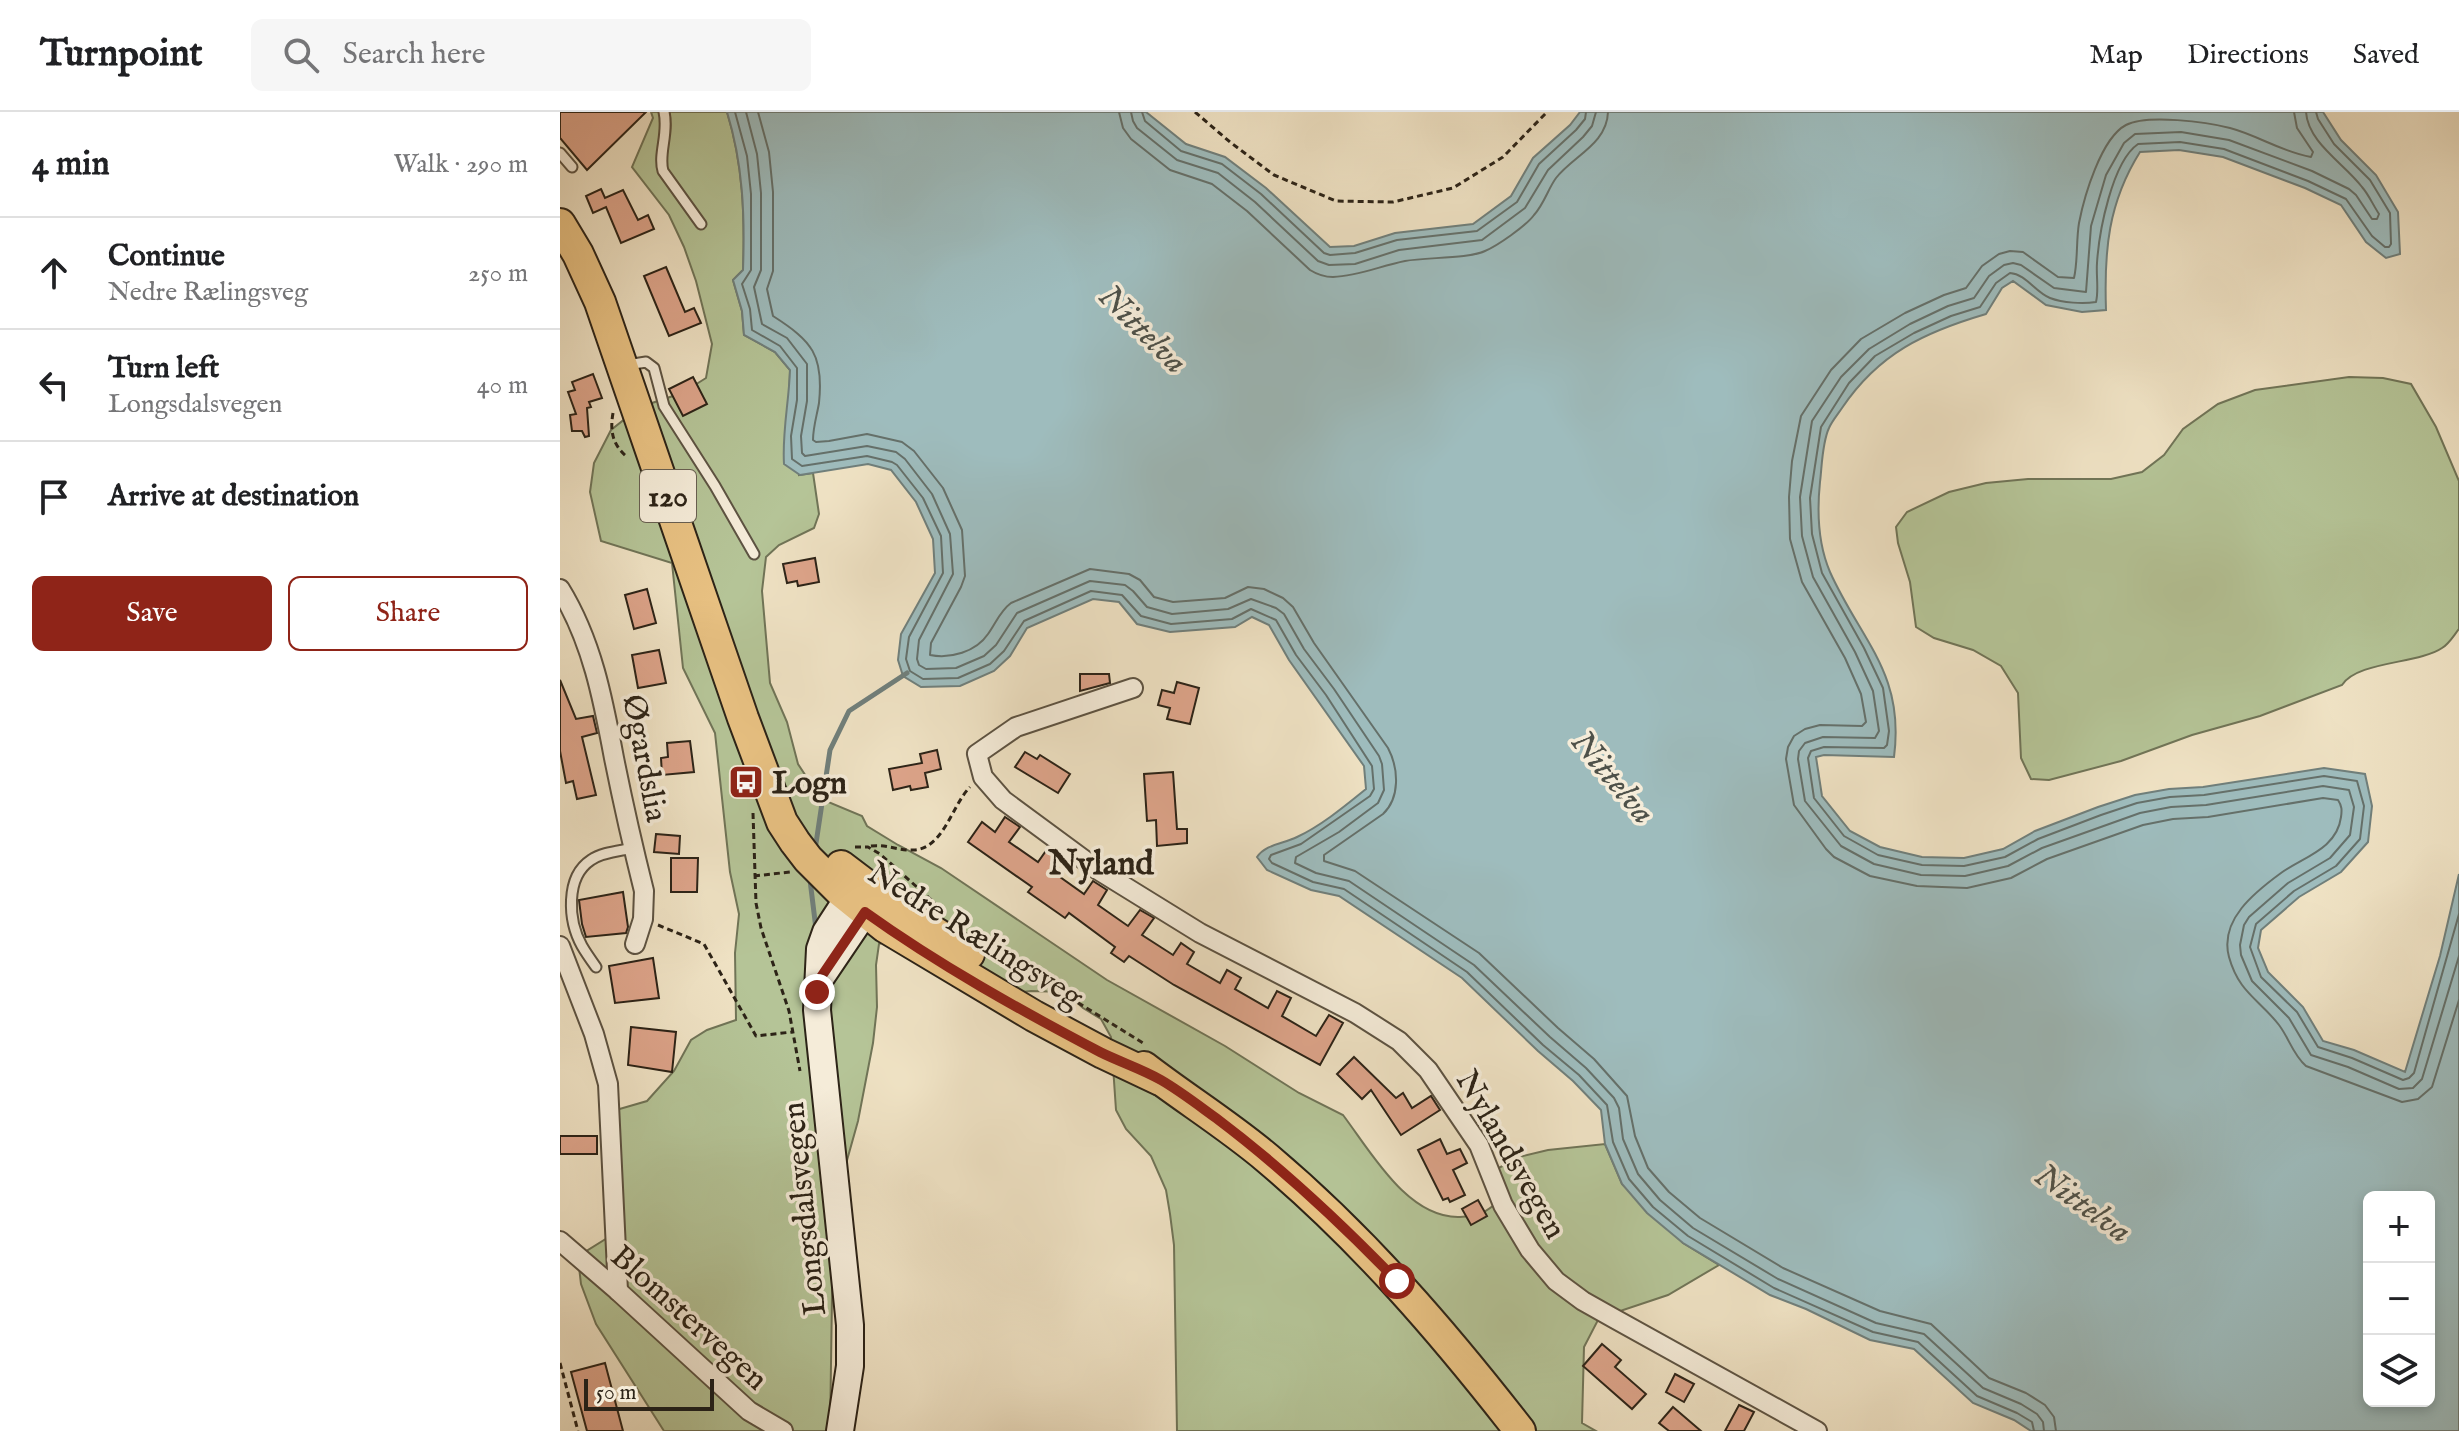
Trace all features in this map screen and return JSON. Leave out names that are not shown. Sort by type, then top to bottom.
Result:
[{"type":"main road","name":"Nedre Rælingsveg","points":[[560,224],[589,276],[624,366],[739,707],[765,772],[812,835],[836,861],[860,899],[917,946],[1008,1001],[1160,1080],[1237,1134],[1340,1223],[1397,1281],[1520,1431]]},
{"type":"main road","name":"Longsdalsvegen","points":[[840,1431],[850,1366],[850,1325],[817,1027],[820,949],[826,932],[860,899]]},
{"type":"street","name":"Øgardslia","points":[[560,589],[573,611],[601,687],[644,891],[643,919],[635,944]]},
{"type":"street","name":"Nylandsvegen","points":[[1133,688],[1016,727],[977,754],[983,777],[1003,800],[1098,870],[1200,933],[1355,1013],[1399,1041],[1428,1070],[1453,1104],[1479,1145],[1503,1205],[1530,1250],[1556,1281],[1604,1313],[1817,1431]]},
{"type":"street","points":[[560,946],[594,1034],[608,1084],[618,1291]]},
{"type":"street","name":"Blomstervegen","points":[[560,1241],[749,1411],[783,1431]]},
{"type":"lane","points":[[664,112],[666,142],[660,161],[663,171],[701,224]]},
{"type":"lane","points":[[560,153],[572,167]]},
{"type":"lane","points":[[624,366],[643,362],[652,366],[664,406],[709,475],[754,554]]},
{"type":"lane","points":[[596,967],[575,929],[572,896],[575,877],[583,866],[597,856],[633,848]]},
{"type":"path","points":[[1195,112],[1274,175],[1336,201],[1393,202],[1453,188],[1503,157],[1547,112]]},
{"type":"path","points":[[868,847],[881,845],[914,850],[932,844],[958,801],[983,777]]},
{"type":"path","points":[[794,871],[754,876],[761,928],[783,989],[801,1076]]},
{"type":"path","points":[[643,919],[704,944],[756,1036],[794,1032]]},
{"type":"path","points":[[560,1363],[578,1431]]},
{"type":"green space","points":[[651,112],[727,112],[732,132],[740,171],[744,230],[743,270],[733,280],[742,311],[744,335],[775,352],[790,370],[789,399],[799,475],[813,473],[819,514],[814,528],[779,545],[766,557],[762,591],[770,683],[787,722],[798,764],[821,799],[862,816],[867,826],[941,868],[1107,980],[1225,1046],[1299,1093],[1343,1115],[1392,1181],[1424,1207],[1441,1215],[1460,1217],[1486,1211],[1494,1205],[1482,1177],[1519,1157],[1548,1150],[1605,1144],[1622,1184],[1683,1243],[1719,1265],[1668,1295],[1599,1318],[1584,1347],[1582,1423],[1596,1431],[1177,1431],[1174,1245],[1166,1190],[1151,1156],[1126,1129],[1116,1110],[1111,1037],[1101,1019],[1065,992],[1031,991],[995,995],[892,939],[879,944],[873,1043],[858,1121],[837,1196],[833,1230],[830,1431],[664,1431],[596,1324],[581,1284],[577,1250],[583,1253],[612,1235],[616,1110],[647,1101],[674,1071],[691,1040],[707,1030],[736,1020],[735,953],[739,914],[730,872],[715,733],[683,668],[672,563],[601,541],[590,492],[594,463],[611,430],[640,407],[682,393],[706,378],[712,344],[684,247],[669,215],[632,167],[653,118]]},
{"type":"green space","points":[[2349,377],[2383,378],[2411,384],[2436,427],[2459,481],[2459,629],[2445,646],[2432,653],[2361,671],[2342,685],[2260,716],[2192,735],[2121,761],[2049,780],[2031,779],[2021,758],[2018,693],[2001,666],[1973,650],[1934,638],[1916,627],[1910,582],[1896,527],[1907,512],[1949,492],[1986,483],[2028,479],[2111,479],[2142,472],[2164,455],[2183,429],[2218,404],[2255,390]]},
{"type":"water","name":"Nittelva","points":[[727,112],[1146,112],[1186,144],[1225,157],[1266,188],[1330,247],[1354,246],[1395,233],[1473,224],[1511,196],[1533,158],[1580,112],[2323,112],[2341,140],[2376,175],[2398,212],[2400,254],[2386,258],[2366,242],[2341,205],[2305,188],[2223,157],[2179,150],[2140,152],[2121,190],[2110,228],[2106,310],[2082,312],[2046,305],[2013,281],[2002,288],[1986,314],[1923,337],[1905,347],[1856,389],[1832,423],[1825,441],[1819,527],[1830,572],[1887,680],[1896,728],[1894,757],[1816,757],[1822,796],[1850,831],[1880,847],[1922,857],[1964,858],[2003,849],[2035,831],[2135,795],[2324,768],[2365,774],[2372,806],[2368,842],[2341,872],[2299,897],[2261,930],[2258,948],[2268,972],[2303,1007],[2323,1041],[2354,1050],[2405,1072],[2440,956],[2459,874],[2459,1431],[2031,1431],[2014,1420],[1973,1403],[1914,1349],[1870,1340],[1770,1295],[1683,1243],[1647,1213],[1622,1184],[1605,1144],[1601,1110],[1462,978],[1339,896],[1311,890],[1267,870],[1257,857],[1270,847],[1315,827],[1366,789],[1364,766],[1289,660],[1269,625],[1252,617],[1235,627],[1170,632],[1137,624],[1119,602],[1093,599],[1027,628],[1010,656],[994,671],[960,686],[921,687],[903,676],[898,660],[901,634],[935,573],[933,539],[916,502],[891,470],[868,464],[800,475],[784,464],[790,370],[775,352],[744,335],[742,311],[733,280],[743,270],[740,170]]},
{"type":"building","points":[[560,112],[646,112],[587,170],[560,138]]},
{"type":"building","points":[[601,189],[605,198],[623,190],[638,220],[648,215],[654,229],[621,243],[606,207],[593,213],[586,196]]},
{"type":"building","points":[[666,267],[685,312],[694,308],[701,323],[669,336],[644,276]]},
{"type":"building","points":[[593,374],[602,398],[589,402],[589,436],[585,437],[582,431],[572,431],[570,415],[576,414],[568,392],[575,390],[572,382]]},
{"type":"building","points":[[693,377],[707,404],[683,416],[669,389]]},
{"type":"building","points":[[815,558],[819,582],[798,586],[797,581],[787,583],[783,564]]},
{"type":"building","points":[[647,589],[656,623],[634,629],[625,595]]},
{"type":"building","points":[[659,650],[666,683],[638,688],[632,655]]},
{"type":"building","points":[[1080,674],[1109,674],[1110,683],[1080,691]]},
{"type":"building","points":[[560,680],[576,719],[593,716],[597,733],[582,737],[596,795],[577,799],[573,781],[566,783],[560,751]]},
{"type":"building","points":[[1177,682],[1199,688],[1190,724],[1167,719],[1170,708],[1158,705],[1162,690],[1174,693]]},
{"type":"building","points":[[690,741],[694,772],[662,775],[661,758],[668,757],[667,743]]},
{"type":"building","points":[[937,750],[941,769],[925,773],[928,787],[911,790],[910,786],[893,790],[889,769],[922,763],[920,754]]},
{"type":"building","points":[[1025,752],[1037,759],[1040,755],[1070,774],[1058,793],[1015,767]]},
{"type":"building","points":[[1173,772],[1177,829],[1187,829],[1187,843],[1157,846],[1156,820],[1147,821],[1144,774]]},
{"type":"building","points":[[1005,817],[1020,827],[1009,842],[1038,862],[1048,848],[1062,858],[1053,872],[1084,894],[1093,881],[1107,890],[1098,905],[1128,926],[1140,910],[1154,918],[1142,935],[1173,955],[1181,943],[1194,952],[1187,964],[1220,983],[1227,970],[1241,978],[1235,989],[1268,1008],[1277,991],[1291,998],[1282,1016],[1316,1036],[1329,1015],[1343,1023],[1320,1065],[1174,985],[1129,956],[1124,962],[1111,953],[1115,947],[1069,913],[1065,918],[1028,892],[1032,887],[968,842],[982,822],[995,832]]},
{"type":"building","points":[[656,834],[680,836],[679,854],[654,852]]},
{"type":"building","points":[[671,858],[698,858],[697,892],[671,892]]},
{"type":"building","points":[[623,892],[628,927],[626,933],[586,937],[579,900]]},
{"type":"building","points":[[653,958],[659,998],[615,1003],[609,966]]},
{"type":"building","points":[[631,1027],[676,1032],[672,1072],[628,1065]]},
{"type":"building","points":[[1354,1057],[1396,1098],[1403,1093],[1412,1108],[1431,1096],[1440,1110],[1401,1135],[1371,1090],[1362,1099],[1337,1074]]},
{"type":"building","points":[[560,1136],[597,1136],[597,1154],[560,1154]]},
{"type":"building","points":[[1440,1139],[1447,1154],[1460,1149],[1467,1163],[1453,1170],[1465,1195],[1450,1202],[1448,1198],[1443,1200],[1418,1150]]},
{"type":"building","points":[[1478,1200],[1487,1216],[1471,1225],[1462,1209]]},
{"type":"building","points":[[1602,1344],[1621,1360],[1615,1367],[1646,1394],[1632,1409],[1583,1366]]},
{"type":"building","points":[[605,1363],[623,1431],[587,1431],[571,1372]]},
{"type":"building","points":[[1675,1374],[1694,1384],[1684,1402],[1666,1392]]},
{"type":"building","points":[[1739,1405],[1754,1412],[1744,1431],[1725,1431]]},
{"type":"building","points":[[1673,1407],[1701,1431],[1669,1431],[1659,1423]]},
{"type":"waterway","points":[[815,850],[830,750],[849,711],[907,673]]},
{"type":"waterway","points":[[810,880],[816,929]]},
{"type":"place","name":"Logn","points":[[746,782]]},
{"type":"district","name":"Nyland","points":[[1101,862]]},
{"type":"route","points":[[817,992],[819,980],[865,912],[995,994],[1179,1092],[1287,1175],[1397,1281]]}]
